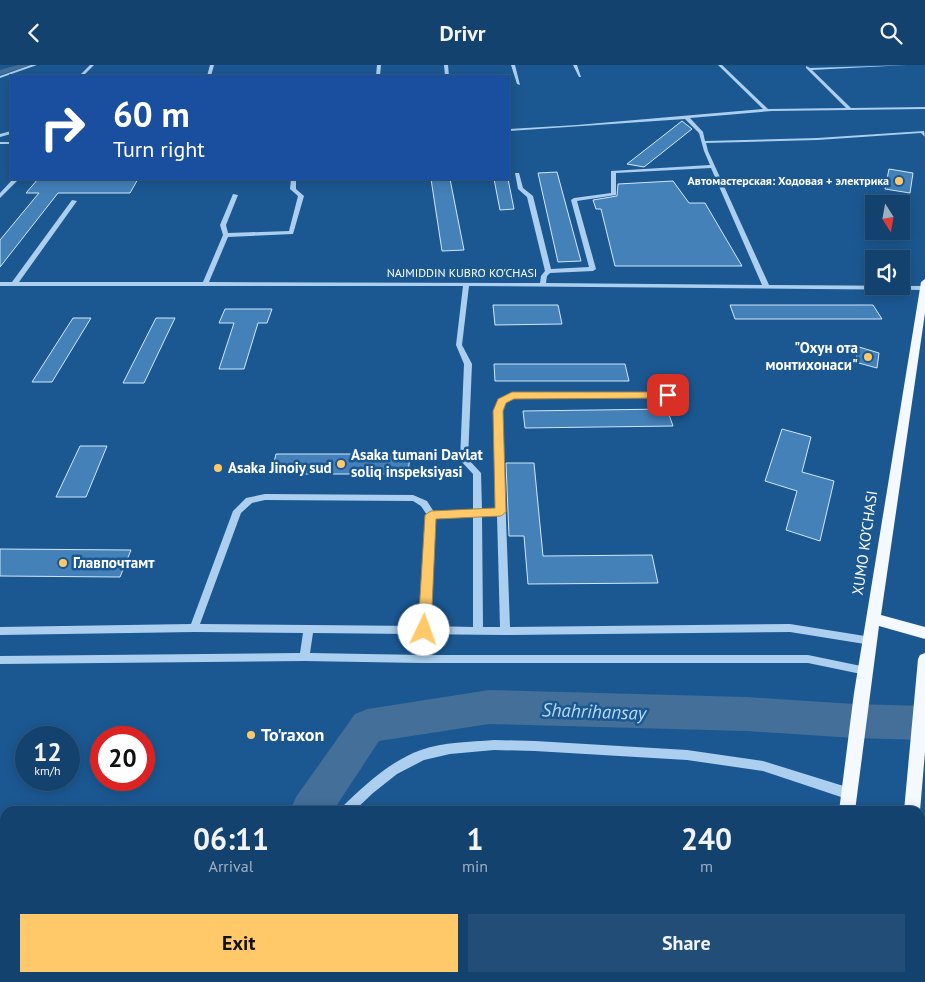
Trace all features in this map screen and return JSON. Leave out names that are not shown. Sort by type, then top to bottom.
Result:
[{"type":"main road","name":"XUMO KO’CHASI","points":[[848,806],[862,693],[924,285]]},
{"type":"main road","points":[[874,619],[925,633]]},
{"type":"main road","points":[[913,806],[920,771],[925,660]]},
{"type":"street","points":[[0,77],[35,65]]},
{"type":"street","points":[[82,75],[92,65]]},
{"type":"street","points":[[513,65],[519,84]]},
{"type":"street","points":[[574,65],[580,76]]},
{"type":"street","points":[[720,65],[767,111]]},
{"type":"street","points":[[805,65],[850,109]]},
{"type":"street","points":[[809,69],[905,65]]},
{"type":"street","points":[[510,130],[767,111],[925,107]]},
{"type":"street","points":[[686,117],[701,133],[712,166],[766,286]]},
{"type":"street","points":[[704,142],[817,139],[922,133],[925,136]]},
{"type":"street","points":[[548,271],[593,269],[574,200],[614,194],[613,172],[712,166]]},
{"type":"street","points":[[518,174],[521,189],[530,196],[548,271],[544,277],[544,285]]},
{"type":"street","points":[[0,196],[15,180]]},
{"type":"street","points":[[226,235],[291,233],[302,196],[293,189],[294,180]]},
{"type":"street","points":[[205,284],[226,235],[223,225],[235,195]]},
{"type":"street","points":[[14,284],[74,201]]},
{"type":"street","name":"NAJMIDDIN KUBRO KO'CHASI","points":[[0,284],[924,285]]},
{"type":"street","points":[[466,284],[459,345],[468,364],[464,460],[477,473],[478,631]]},
{"type":"street","points":[[505,631],[498,411],[502,401],[512,395],[668,395]]},
{"type":"street","points":[[194,628],[236,511],[249,500],[265,497],[413,498],[422,501],[428,506],[431,515],[424,630]]},
{"type":"street","points":[[431,515],[501,512]]},
{"type":"street","points":[[0,631],[194,628],[478,631],[790,629],[871,641]]},
{"type":"street","points":[[304,657],[309,629]]},
{"type":"street","points":[[0,660],[304,657],[422,659],[808,659],[866,671]]},
{"type":"street","points":[[351,806],[393,770],[422,755],[450,749],[494,745],[687,755],[763,766],[850,794]]},
{"type":"building","points":[[682,121],[692,129],[644,167],[627,164]]},
{"type":"building","name":"Автомастерская: Ходовая + электрика","points":[[889,169],[913,173],[910,193],[885,189]]},
{"type":"building","points":[[557,172],[581,261],[558,262],[538,173]]},
{"type":"building","points":[[37,180],[137,180],[130,193],[58,193],[0,267],[0,240],[39,193],[26,193]]},
{"type":"building","points":[[431,180],[450,180],[464,250],[442,251]]},
{"type":"building","points":[[494,180],[508,180],[514,209],[500,210]]},
{"type":"building","points":[[673,181],[689,203],[705,203],[742,266],[615,266],[601,209],[596,209],[593,200],[617,196],[618,184]]},
{"type":"building","points":[[493,305],[558,305],[562,324],[495,325]]},
{"type":"building","points":[[730,305],[873,305],[882,319],[735,319]]},
{"type":"building","points":[[225,309],[272,309],[267,323],[258,323],[244,369],[219,369],[234,323],[219,323]]},
{"type":"building","points":[[73,318],[91,318],[52,382],[32,382]]},
{"type":"building","points":[[156,318],[175,318],[144,383],[123,383]]},
{"type":"building","name":"\"Охун ота монтихонаси\"","points":[[859,347],[879,353],[877,368],[855,362]]},
{"type":"building","points":[[494,364],[625,364],[629,381],[495,381]]},
{"type":"building","points":[[667,409],[673,426],[525,428],[523,411]]},
{"type":"building","points":[[782,429],[811,437],[802,472],[834,481],[820,541],[786,530],[797,491],[765,481]]},
{"type":"building","points":[[80,446],[107,446],[86,497],[56,497]]},
{"type":"building","name":"Asaka tumani Davlat soliq inspeksiyasi","points":[[276,454],[410,454],[408,474],[271,474]]},
{"type":"building","points":[[506,463],[534,463],[543,556],[652,555],[658,583],[528,584],[524,536],[509,536]]},
{"type":"building","name":"Главпочтамт","points":[[0,549],[131,550],[120,577],[0,576]]},
{"type":"waterway","points":[[0,73],[26,65]]},
{"type":"waterway","name":"Shahrihansay","points":[[313,806],[368,726],[489,707],[746,714],[854,721],[925,723]]},
{"type":"place","name":"Автомастерская: Ходовая + электрика","points":[[899,181]]},
{"type":"place","name":"\"Охун ота монтихонаси\"","points":[[868,357]]},
{"type":"place","name":"Asaka tumani Davlat soliq inspeksiyasi","points":[[341,464]]},
{"type":"place","name":"Asaka Jinoiy sud","points":[[218,468]]},
{"type":"place","name":"Главпочтамт","points":[[63,563]]},
{"type":"place","name":"To'raxon","points":[[251,735]]},
{"type":"route","points":[[424,630],[431,515],[501,512],[498,411],[502,401],[512,395],[668,395]]}]
